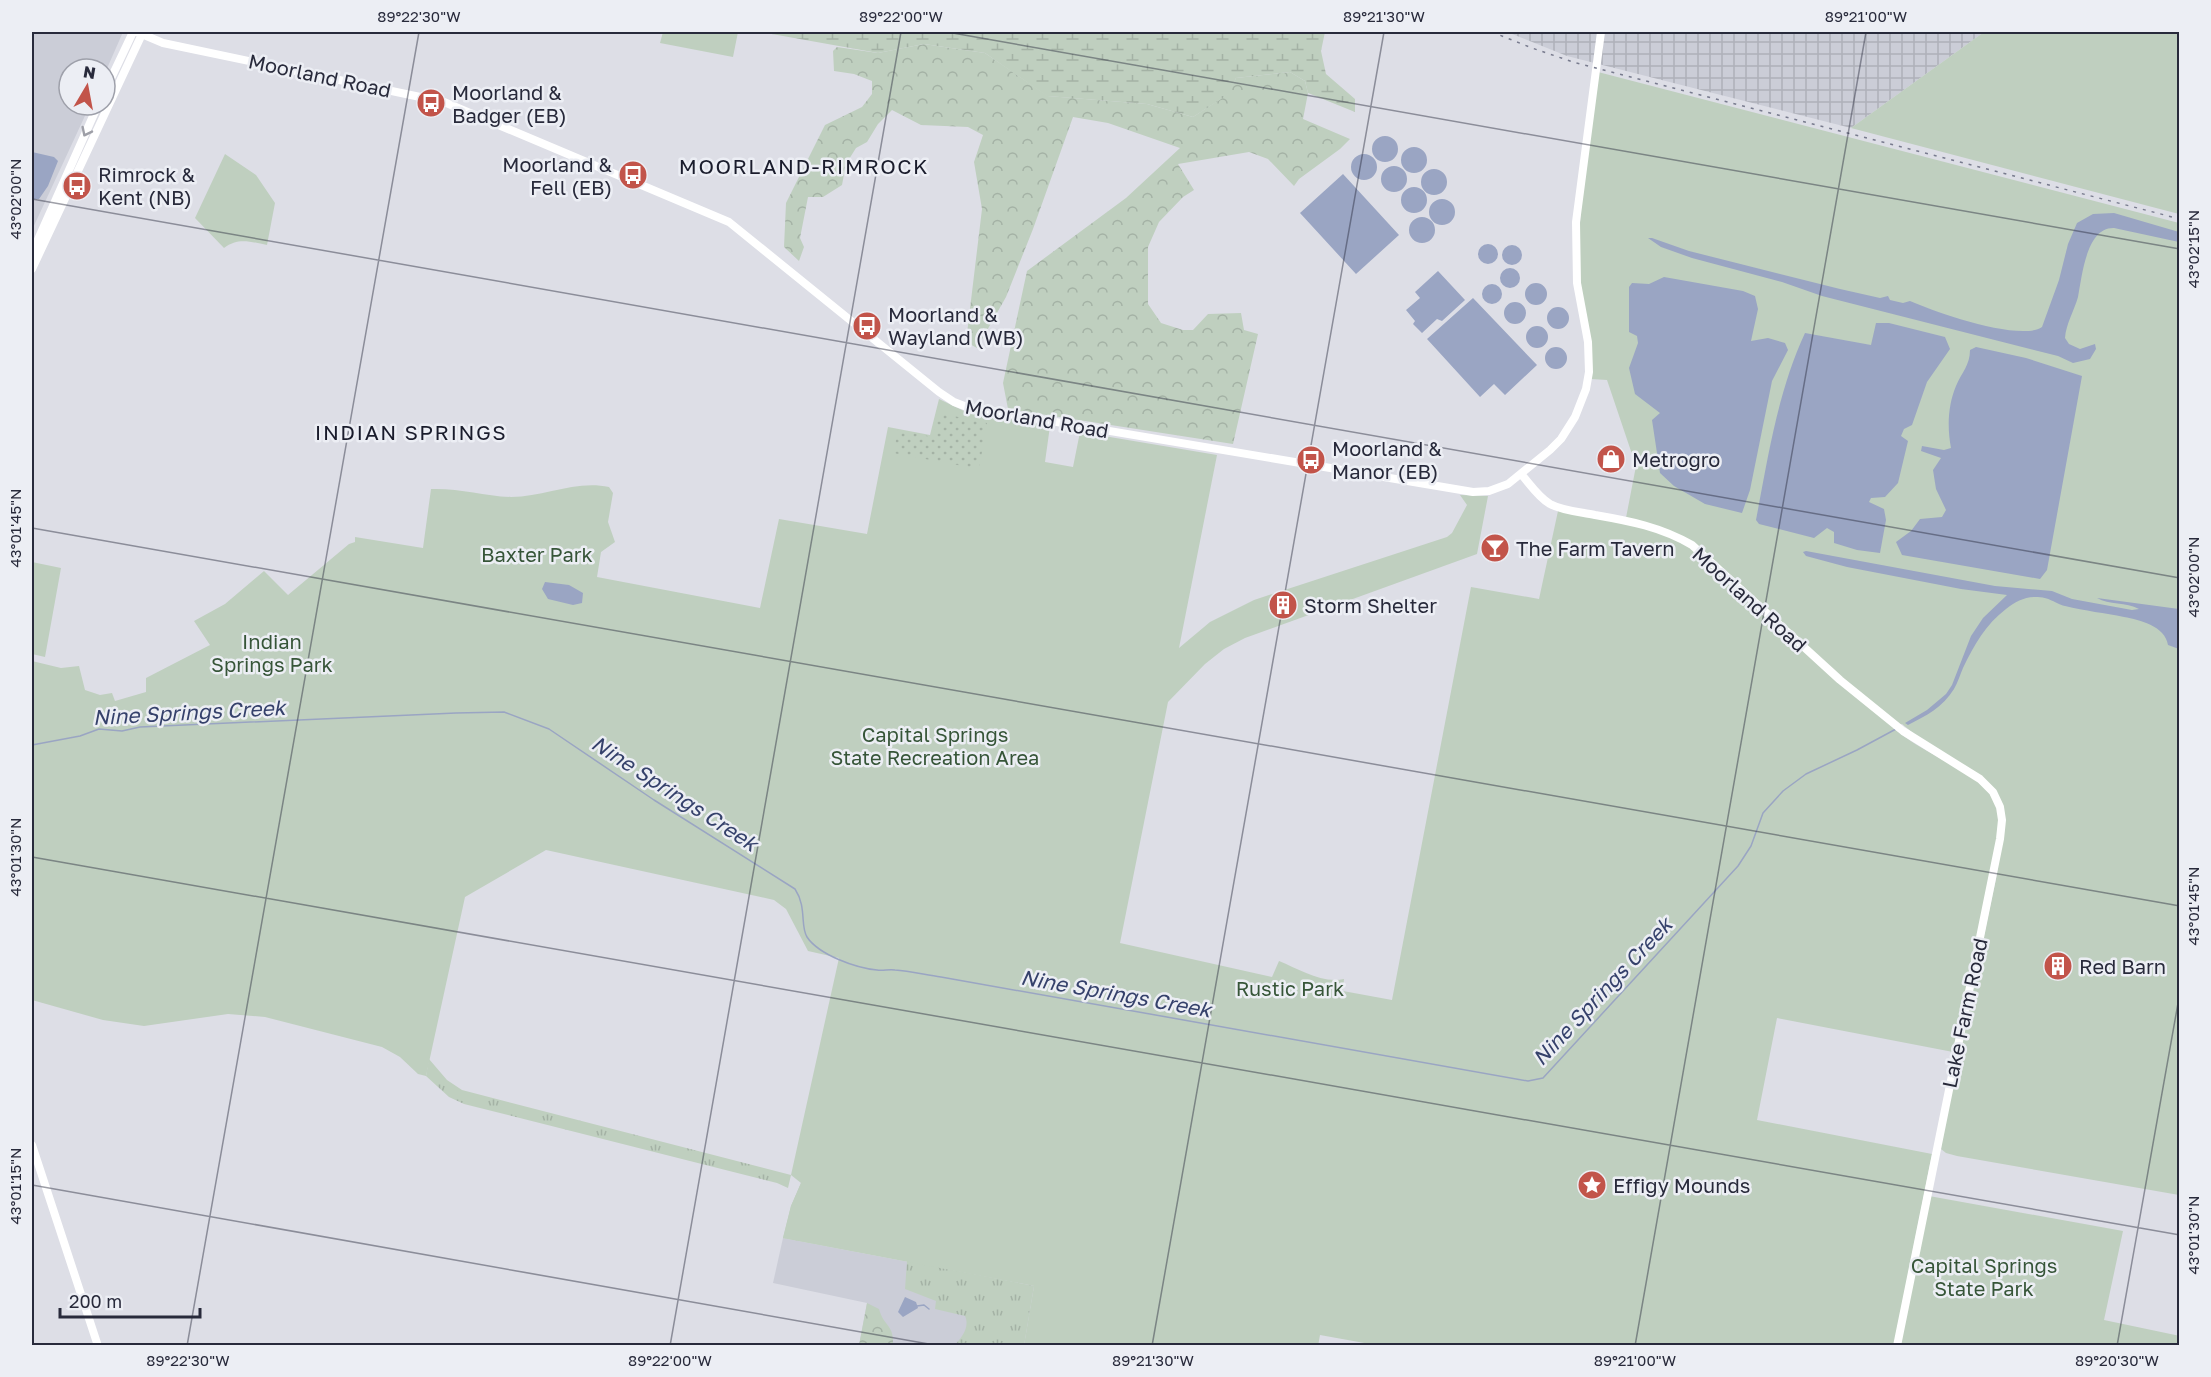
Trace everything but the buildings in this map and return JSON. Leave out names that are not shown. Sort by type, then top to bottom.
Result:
[{"type":"street","points":[[117,70],[139,32]]},
{"type":"street","points":[[32,269],[139,32]]},
{"type":"street","name":"Moorland Road","points":[[139,32],[163,43],[444,102],[729,222],[945,397],[967,407],[1473,492],[1489,491],[1508,484],[1521,474],[1542,498],[1551,504],[1568,510],[1648,525],[1667,531],[1692,545],[1819,662],[1900,728]]},
{"type":"street","points":[[1521,474],[1561,439],[1575,417],[1586,389],[1589,372],[1588,342],[1577,283],[1576,261],[1580,195],[1601,32]]},
{"type":"street","points":[[32,253],[93,117]]},
{"type":"street","name":"Lake Farm Road","points":[[1897,1346],[2002,828],[2000,807],[1993,792],[1980,780],[1900,728]]},
{"type":"street","points":[[32,1145],[98,1346]]},
{"type":"shaded area","points":[[32,32],[123,32],[112,57],[57,57],[57,117],[84,117],[32,230]]},
{"type":"shaded area","points":[[1507,32],[1984,32],[1851,128],[1567,56]]},
{"type":"shaded area","points":[[783,1238],[1034,1286],[1024,1345],[859,1346],[867,1303],[773,1283]]},
{"type":"green space","points":[[663,32],[738,32],[733,57],[660,43]]},
{"type":"green space","points":[[761,32],[1325,32],[1321,51],[1326,74],[1355,99],[1355,112],[1308,93],[1305,81],[1290,72],[1236,78],[1229,94],[1193,117],[1147,104],[1047,96],[985,53],[924,44],[878,53]]},
{"type":"green space","points":[[1984,32],[2179,32],[2179,214],[1851,128]]},
{"type":"green space","points":[[924,44],[985,53],[1048,96],[1147,104],[1193,117],[1228,94],[1236,78],[1290,72],[1305,81],[1308,93],[1303,119],[1350,139],[1299,179],[1294,186],[1268,159],[1249,152],[1178,164],[1194,190],[1183,197],[1159,222],[1148,247],[1148,304],[1161,323],[1183,330],[1193,330],[1208,314],[1241,313],[1244,330],[1258,334],[1233,444],[1008,409],[1003,383],[1027,271],[1126,198],[1180,148],[1108,123],[1073,117],[1006,297],[977,348],[966,342],[982,209],[974,162],[983,135],[968,127],[921,125],[892,110],[878,124],[867,142],[856,148],[846,164],[842,185],[823,197],[808,197],[800,238],[804,247],[799,261],[784,247],[786,203],[825,125],[862,107],[872,94],[872,81],[854,74],[834,71],[833,51],[837,47],[878,53]]},
{"type":"green space","name":"Capital Springs State Recreation Area","points":[[1598,72],[2179,223],[2179,1195],[1957,1156],[1941,1149],[1942,1134],[1996,879],[2005,817],[1999,797],[1985,780],[1919,738],[1902,724],[1893,728],[1975,779],[1984,787],[1997,807],[1998,836],[1953,1052],[1777,1018],[1757,1120],[1932,1154],[1894,1345],[1381,1346],[1320,1335],[1318,1346],[1024,1345],[1034,1286],[783,1238],[791,1206],[801,1183],[791,1175],[839,958],[808,951],[786,909],[774,900],[546,850],[465,897],[426,1076],[418,1074],[400,1057],[382,1047],[265,1017],[228,1014],[144,1026],[103,1020],[32,1000],[32,661],[61,668],[79,666],[85,690],[100,695],[112,693],[115,701],[146,692],[146,678],[210,645],[194,621],[225,604],[264,571],[288,595],[349,544],[355,542],[355,537],[423,548],[431,489],[511,497],[572,487],[596,485],[609,487],[613,493],[608,522],[615,542],[601,552],[597,577],[760,608],[779,519],[867,534],[888,427],[930,435],[939,399],[964,411],[1050,426],[1045,462],[1073,467],[1080,432],[1217,455],[1179,648],[1210,622],[1254,600],[1447,537],[1452,533],[1467,505],[1460,495],[1488,496],[1477,554],[1245,638],[1224,649],[1205,664],[1168,702],[1120,943],[1272,977],[1279,961],[1319,978],[1344,979],[1343,991],[1392,1000],[1471,587],[1539,599],[1558,511],[1625,523],[1636,466],[1607,380],[1591,379],[1590,336],[1579,265],[1582,192]]},
{"type":"green space","points":[[225,154],[256,175],[275,203],[267,245],[240,241],[224,248],[195,218]]},
{"type":"green space","points":[[939,413],[987,423],[979,469],[893,453],[898,430],[933,437]]},
{"type":"green space","points":[[32,562],[61,568],[45,657],[32,654]]},
{"type":"green space","points":[[429,1059],[447,1080],[462,1090],[791,1175],[788,1188],[777,1183],[464,1104],[449,1097],[426,1076]]},
{"type":"green space","points":[[801,1183],[943,1268],[1034,1286],[1024,1345],[955,1345],[966,1328],[965,1316],[935,1309],[936,1301],[905,1289],[907,1261],[783,1238],[791,1206]]},
{"type":"green space","name":"Capital Springs State Park","points":[[1929,1196],[2123,1231],[2104,1320],[2180,1336],[2179,1346],[1899,1346]]},
{"type":"green space","points":[[867,1303],[879,1309],[892,1333],[893,1345],[859,1345]]},
{"type":"water","points":[[1385,136],[1394,140],[1398,149],[1394,158],[1385,162],[1376,158],[1372,149],[1376,140]]},
{"type":"water","points":[[1414,147],[1423,151],[1427,160],[1423,169],[1414,173],[1405,169],[1401,160],[1405,151]]},
{"type":"water","points":[[32,152],[54,157],[58,161],[48,186],[39,199],[32,199]]},
{"type":"water","points":[[1364,154],[1373,158],[1377,167],[1373,176],[1364,180],[1355,176],[1351,167],[1355,158]]},
{"type":"water","points":[[1394,166],[1403,170],[1407,179],[1403,188],[1394,192],[1385,188],[1381,179],[1385,170]]},
{"type":"water","points":[[1434,169],[1443,173],[1447,182],[1443,191],[1434,195],[1425,191],[1421,182],[1425,173]]},
{"type":"water","points":[[1343,174],[1399,235],[1356,274],[1300,213]]},
{"type":"water","points":[[1414,187],[1423,191],[1427,200],[1423,209],[1414,213],[1405,209],[1401,200],[1405,191]]},
{"type":"water","points":[[1442,199],[1451,203],[1455,212],[1451,221],[1442,225],[1433,221],[1429,212],[1433,203]]},
{"type":"water","points":[[2114,213],[2179,232],[2179,242],[2114,228],[2105,230],[2097,236],[2087,255],[2078,297],[2065,338],[2069,344],[2080,349],[2095,344],[2096,349],[2090,359],[2073,363],[2058,356],[1822,296],[1782,282],[1692,258],[1661,247],[1648,238],[1689,251],[1840,289],[1880,298],[1888,296],[1890,300],[1903,303],[1910,301],[1977,324],[2016,331],[2031,331],[2042,327],[2059,280],[2068,244],[2077,223],[2093,214]]},
{"type":"water","points":[[1422,217],[1431,221],[1435,230],[1431,239],[1422,243],[1413,239],[1409,230],[1413,221]]},
{"type":"water","points":[[1488,244],[1495,247],[1498,254],[1495,261],[1488,264],[1481,261],[1478,254],[1481,247]]},
{"type":"water","points":[[1512,245],[1519,248],[1522,255],[1519,262],[1512,265],[1505,262],[1502,255],[1505,248]]},
{"type":"water","points":[[1510,268],[1517,271],[1520,278],[1517,285],[1510,288],[1503,285],[1500,278],[1503,271]]},
{"type":"water","points":[[1438,271],[1465,300],[1442,321],[1437,319],[1422,333],[1413,324],[1415,321],[1406,310],[1420,298],[1415,292]]},
{"type":"water","points":[[1664,277],[1743,291],[1755,296],[1758,309],[1751,341],[1768,338],[1785,343],[1788,350],[1772,381],[1750,490],[1742,513],[1705,504],[1674,486],[1660,473],[1652,420],[1660,413],[1635,394],[1629,368],[1638,343],[1637,336],[1629,332],[1629,287],[1632,283],[1649,284]]},
{"type":"water","points":[[1536,283],[1544,286],[1547,294],[1544,302],[1536,305],[1528,302],[1525,294],[1528,286]]},
{"type":"water","points":[[1492,284],[1499,287],[1502,294],[1499,301],[1492,304],[1485,301],[1482,294],[1485,287]]},
{"type":"water","points":[[1473,298],[1537,365],[1505,395],[1494,384],[1480,397],[1427,339]]},
{"type":"water","points":[[1515,302],[1523,305],[1526,313],[1523,321],[1515,324],[1507,321],[1504,313],[1507,305]]},
{"type":"water","points":[[1558,307],[1566,310],[1569,318],[1566,326],[1558,329],[1550,326],[1547,318],[1550,310]]},
{"type":"water","points":[[1876,323],[1889,323],[1945,337],[1950,349],[1927,382],[1912,425],[1904,429],[1901,436],[1908,441],[1898,483],[1885,497],[1871,498],[1869,502],[1884,509],[1886,520],[1880,553],[1857,550],[1834,543],[1834,532],[1827,528],[1814,538],[1759,524],[1756,520],[1775,425],[1788,378],[1805,333],[1871,345]]},
{"type":"water","points":[[1537,326],[1545,329],[1548,337],[1545,345],[1537,348],[1529,345],[1526,337],[1529,329]]},
{"type":"water","points":[[1556,347],[1564,350],[1567,358],[1564,366],[1556,369],[1548,366],[1545,358],[1548,350]]},
{"type":"water","points":[[1976,347],[2026,358],[2082,376],[2047,570],[2040,579],[1902,555],[1896,542],[1911,531],[1920,519],[1942,517],[1946,510],[1936,489],[1933,470],[1941,458],[1921,451],[1922,446],[1944,450],[1951,448],[1949,424],[1951,401],[1967,364],[1970,350]]},
{"type":"water","points":[[1803,552],[1995,586],[2052,591],[2072,599],[2132,610],[2139,609],[2097,598],[2179,609],[2179,649],[2168,645],[2162,633],[2144,622],[2065,606],[2045,598],[2027,598],[2009,606],[1987,628],[1972,651],[1954,689],[1945,701],[1908,725],[1905,723],[1927,710],[1946,694],[1952,685],[1971,636],[1983,618],[2007,595],[1961,589],[1847,567],[1806,556]]},
{"type":"water","points":[[545,582],[569,585],[583,593],[582,603],[573,605],[548,599],[542,589]]},
{"type":"water","points":[[905,1297],[916,1302],[918,1308],[903,1317],[898,1312]]},
{"type":"waterway","name":"Nine Springs Creek","points":[[32,745],[80,736],[99,729],[122,731],[140,727],[504,712],[549,729],[654,800],[795,889],[801,903],[807,937],[829,955],[849,963],[868,969],[941,977],[1528,1081],[1543,1078],[1738,866],[1751,846],[1763,813],[1783,791],[1806,774],[1896,729]]},
{"type":"waterway","points":[[917,1306],[924,1305],[929,1309]]},
{"type":"railway","points":[[1492,32],[1573,62],[2180,219]]},
{"type":"place","name":"Moorland & Badger (EB)","points":[[431,103]]},
{"type":"place","name":"Moorland & Fell (EB)","points":[[633,175]]},
{"type":"place","name":"Rimrock & Kent (NB)","points":[[77,186]]},
{"type":"place","name":"Moorland & Wayland (WB)","points":[[867,326]]},
{"type":"place","name":"Metrogro","points":[[1611,459]]},
{"type":"place","name":"Moorland & Manor (EB)","points":[[1311,460]]},
{"type":"place","name":"The Farm Tavern","points":[[1495,548]]},
{"type":"place","name":"Storm Shelter","points":[[1283,605]]},
{"type":"place","name":"Red Barn","points":[[2058,966]]},
{"type":"place","name":"Effigy Mounds","points":[[1592,1185]]},
{"type":"district","name":"MOORLAND-RIMROCK","points":[[804,166]]},
{"type":"district","name":"INDIAN SPRINGS","points":[[411,432]]},
{"type":"park label","name":"Baxter Park","points":[[537,554]]},
{"type":"park label","name":"Indian Springs Park","points":[[272,652]]},
{"type":"park label","name":"Rustic Park","points":[[1290,988]]}]
